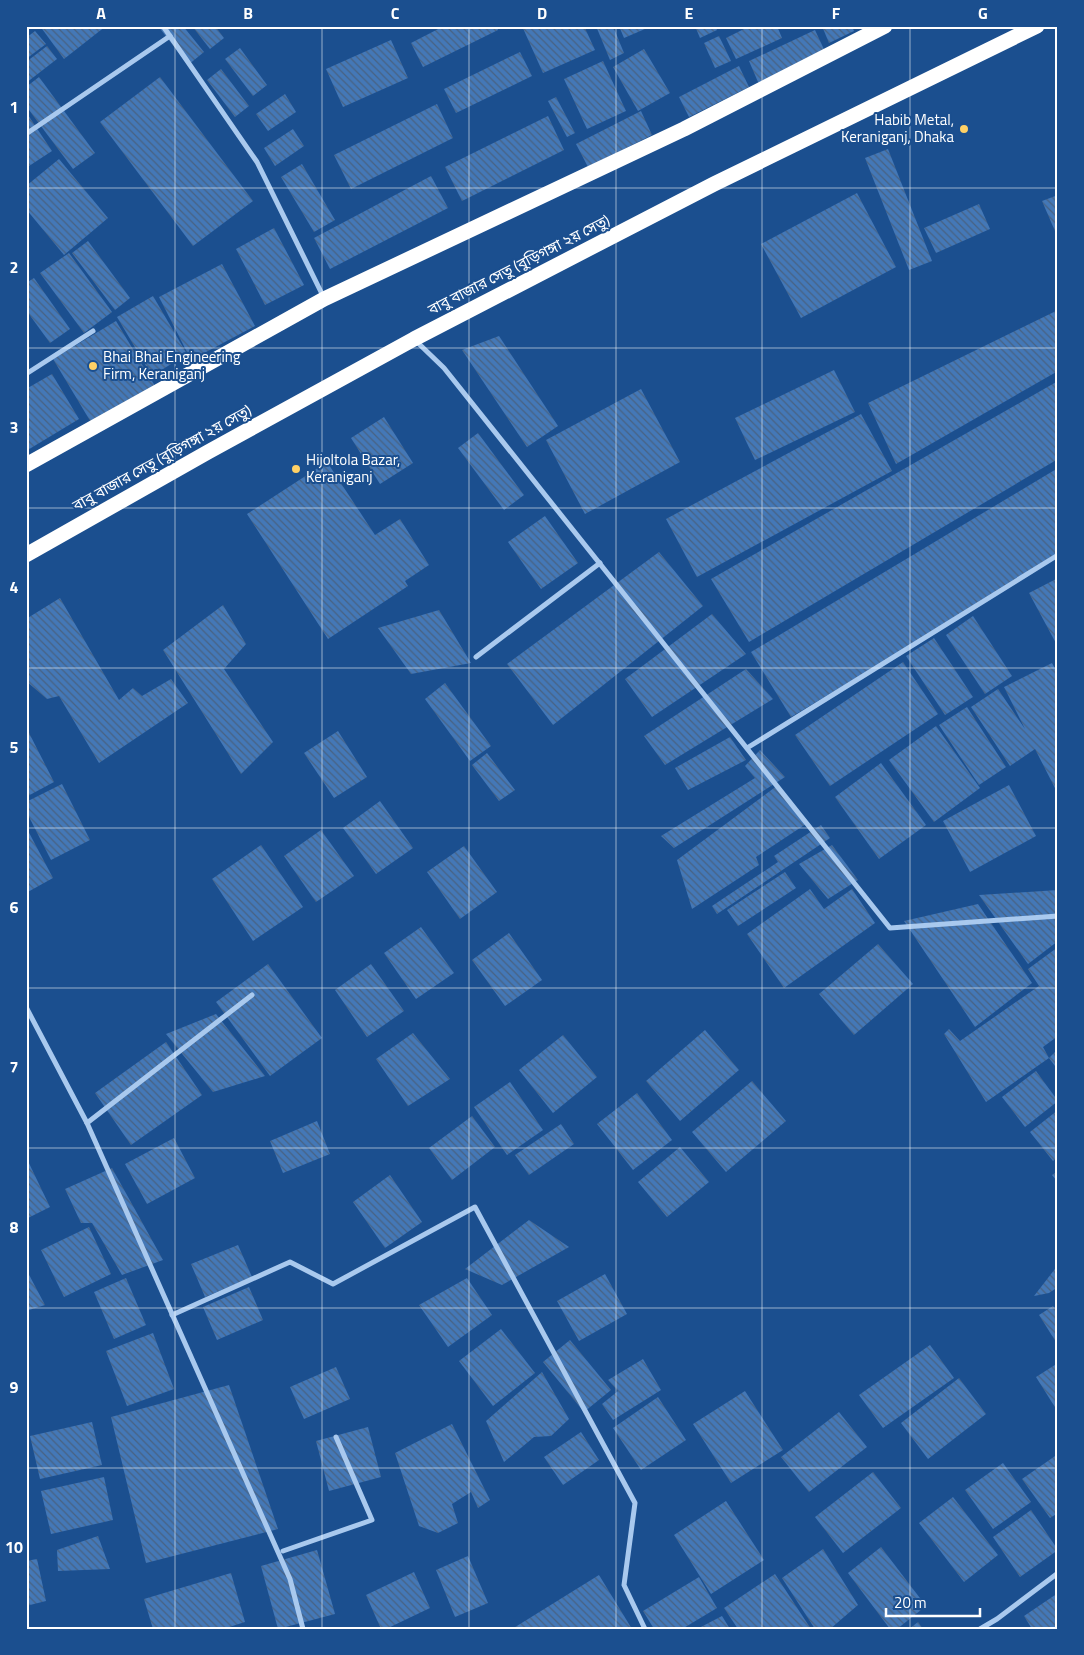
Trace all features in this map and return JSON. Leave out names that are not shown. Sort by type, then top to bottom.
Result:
[{"type":"highway","points":[[26,465],[324,299],[684,129],[885,26]]},
{"type":"highway","name":"বাবু বাজার সেতু (বুড়িগঙ্গা ২য় সেতু)","points":[[26,555],[414,339],[714,184],[1037,26]]},
{"type":"street","points":[[163,26],[257,162],[324,299]]},
{"type":"street","points":[[26,134],[170,36]]},
{"type":"street","points":[[26,374],[93,331]]},
{"type":"street","points":[[414,339],[444,368],[890,928],[1058,916]]},
{"type":"street","points":[[747,748],[1058,555]]},
{"type":"street","points":[[476,656],[600,563]]},
{"type":"street","points":[[87,1123],[252,995]]},
{"type":"street","points":[[26,1007],[87,1123],[290,1579],[303,1629]]},
{"type":"street","points":[[172,1315],[290,1262],[333,1284],[475,1207],[635,1504],[624,1585],[645,1629]]},
{"type":"street","points":[[283,1550],[372,1520],[336,1437]]},
{"type":"street","points":[[980,1629],[997,1619],[1058,1573]]},
{"type":"building","points":[[40,26],[106,26],[64,59]]},
{"type":"building","points":[[158,26],[183,26],[204,52],[188,65]]},
{"type":"building","points":[[192,26],[215,26],[224,38],[210,49]]},
{"type":"building","points":[[444,26],[497,26],[498,30],[423,67],[411,43]]},
{"type":"building","points":[[522,26],[584,26],[595,50],[543,73]]},
{"type":"building","points":[[596,26],[613,26],[624,53],[610,60]]},
{"type":"building","points":[[619,26],[652,26],[624,38]]},
{"type":"building","points":[[695,26],[715,26],[717,30],[700,38]]},
{"type":"building","points":[[750,26],[777,26],[782,38],[736,59],[726,38]]},
{"type":"building","points":[[822,26],[852,26],[854,31],[829,43]]},
{"type":"building","points":[[815,30],[828,58],[761,89],[749,61]]},
{"type":"building","points":[[35,31],[46,44],[26,59],[26,38]]},
{"type":"building","points":[[719,36],[731,61],[715,68],[704,43]]},
{"type":"building","points":[[391,40],[408,78],[343,107],[326,69]]},
{"type":"building","points":[[47,46],[57,59],[26,83],[26,62]]},
{"type":"building","points":[[240,48],[267,85],[253,96],[225,59]]},
{"type":"building","points":[[644,49],[670,93],[638,111],[613,67]]},
{"type":"building","points":[[520,52],[532,76],[456,113],[444,89]]},
{"type":"building","points":[[603,61],[626,111],[587,129],[564,79]]},
{"type":"building","points":[[739,66],[749,87],[689,117],[679,97]]},
{"type":"building","points":[[221,69],[249,106],[235,117],[207,80]]},
{"type":"building","points":[[39,77],[95,153],[73,169],[26,106],[26,87]]},
{"type":"building","points":[[160,77],[253,201],[193,246],[100,122]]},
{"type":"building","points":[[285,94],[296,112],[268,131],[256,114]]},
{"type":"building","points":[[556,97],[575,133],[567,137],[548,101]]},
{"type":"building","points":[[437,104],[453,138],[351,189],[334,155]]},
{"type":"building","points":[[641,111],[652,135],[588,167],[576,144]]},
{"type":"building","points":[[26,112],[52,151],[26,168]]},
{"type":"building","points":[[548,116],[564,150],[462,201],[445,167]]},
{"type":"building","points":[[293,129],[304,146],[275,166],[264,148]]},
{"type":"building","points":[[888,149],[932,261],[909,270],[865,158]]},
{"type":"building","points":[[59,159],[108,218],[64,255],[26,209],[26,186]]},
{"type":"building","points":[[302,164],[335,220],[314,232],[281,177]]},
{"type":"building","points":[[431,176],[448,208],[330,269],[314,238]]},
{"type":"building","points":[[857,193],[896,267],[801,318],[761,244]]},
{"type":"building","points":[[1058,195],[1058,238],[1042,201]]},
{"type":"building","points":[[979,204],[990,229],[936,253],[924,228]]},
{"type":"building","points":[[274,228],[304,285],[265,305],[236,249]]},
{"type":"building","points":[[88,241],[130,298],[115,310],[72,253]]},
{"type":"building","points":[[69,253],[112,312],[84,333],[40,273]]},
{"type":"building","points":[[222,264],[255,326],[191,360],[159,297]]},
{"type":"building","points":[[34,278],[70,329],[50,343],[26,310],[26,283]]},
{"type":"building","points":[[153,296],[187,354],[152,376],[117,317]]},
{"type":"building","points":[[1058,310],[1058,371],[896,464],[868,403]]},
{"type":"building","points":[[116,321],[155,386],[92,424],[53,359]]},
{"type":"building","points":[[499,336],[558,426],[527,447],[462,350]]},
{"type":"building","points":[[834,370],[855,412],[755,460],[735,418]]},
{"type":"building","points":[[52,374],[79,419],[26,451],[26,389]]},
{"type":"building","points":[[1058,381],[1058,459],[749,642],[711,579]]},
{"type":"building","points":[[641,389],[680,462],[585,514],[546,440]]},
{"type":"building","points":[[861,414],[892,471],[697,577],[666,519]]},
{"type":"building","points":[[384,417],[413,463],[380,484],[351,438]]},
{"type":"building","points":[[478,433],[524,495],[504,510],[458,448]]},
{"type":"building","points":[[327,462],[375,535],[400,519],[429,565],[405,581],[408,586],[328,639],[247,514]]},
{"type":"building","points":[[1058,468],[1058,557],[791,717],[751,652]]},
{"type":"building","points":[[545,516],[578,563],[541,589],[508,542]]},
{"type":"building","points":[[659,552],[703,606],[553,725],[507,664]]},
{"type":"building","points":[[1058,578],[1058,647],[1029,593]]},
{"type":"building","points":[[60,598],[119,700],[133,688],[142,696],[171,679],[188,703],[99,763],[59,696],[47,699],[26,681],[26,619]]},
{"type":"building","points":[[223,605],[246,644],[224,669],[273,742],[241,774],[163,650]]},
{"type":"building","points":[[439,610],[471,663],[411,674],[378,628]]},
{"type":"building","points":[[712,614],[746,654],[652,717],[625,679]]},
{"type":"building","points":[[973,616],[1012,676],[985,694],[946,635]]},
{"type":"building","points":[[934,638],[973,697],[945,715],[906,656]]},
{"type":"building","points":[[903,662],[938,714],[830,786],[795,735]]},
{"type":"building","points":[[1052,663],[1058,674],[1058,794],[1035,749],[1010,766],[971,707],[998,689],[1025,729],[1004,687]]},
{"type":"building","points":[[746,669],[773,699],[665,765],[644,736]]},
{"type":"building","points":[[445,683],[491,746],[470,761],[425,699]]},
{"type":"building","points":[[967,707],[1006,767],[979,785],[939,725]]},
{"type":"building","points":[[936,726],[980,788],[934,822],[889,760]]},
{"type":"building","points":[[26,727],[54,782],[26,797]]},
{"type":"building","points":[[338,731],[367,777],[334,798],[304,753]]},
{"type":"building","points":[[730,737],[746,760],[688,790],[675,768]]},
{"type":"building","points":[[760,750],[785,777],[674,848],[661,836],[755,778],[745,766]]},
{"type":"building","points":[[487,753],[515,790],[499,801],[472,765]]},
{"type":"building","points":[[881,763],[926,825],[879,859],[835,797]]},
{"type":"building","points":[[62,784],[90,840],[51,860],[26,811],[26,802]]},
{"type":"building","points":[[778,785],[806,824],[756,857],[759,865],[692,909],[677,860]]},
{"type":"building","points":[[1009,785],[1036,836],[970,872],[943,821]]},
{"type":"building","points":[[380,801],[413,848],[376,874],[343,828]]},
{"type":"building","points":[[821,825],[830,838],[717,914],[712,906],[778,862],[774,856]]},
{"type":"building","points":[[26,827],[53,878],[26,893]]},
{"type":"building","points":[[321,830],[354,876],[316,902],[284,856]]},
{"type":"building","points":[[261,845],[303,907],[253,941],[212,879]]},
{"type":"building","points":[[832,845],[858,880],[828,899],[799,864]]},
{"type":"building","points":[[464,846],[497,892],[460,919],[427,872]]},
{"type":"building","points":[[785,872],[796,888],[738,926],[727,910]]},
{"type":"building","points":[[810,889],[824,909],[852,889],[875,923],[784,988],[747,934]]},
{"type":"building","points":[[1058,890],[1058,941],[1028,964],[979,895]]},
{"type":"building","points":[[978,904],[1032,983],[975,1027],[904,921]]},
{"type":"building","points":[[421,927],[454,973],[416,999],[384,953]]},
{"type":"building","points":[[509,933],[542,980],[505,1006],[472,960]]},
{"type":"building","points":[[878,944],[913,984],[854,1035],[819,994]]},
{"type":"building","points":[[1058,947],[1058,1036],[1043,1047],[1049,1058],[986,1102],[944,1034],[949,1029],[960,1041],[1039,986],[1028,969]]},
{"type":"building","points":[[268,964],[322,1038],[270,1076],[216,1002]]},
{"type":"building","points":[[371,964],[404,1011],[367,1037],[335,990]]},
{"type":"building","points":[[216,1014],[265,1076],[213,1092],[166,1034]]},
{"type":"building","points":[[705,1030],[739,1070],[680,1121],[646,1081]]},
{"type":"building","points":[[413,1033],[450,1079],[408,1106],[376,1059]]},
{"type":"building","points":[[563,1035],[597,1077],[553,1113],[519,1070]]},
{"type":"building","points":[[166,1042],[202,1095],[131,1145],[95,1093]]},
{"type":"building","points":[[1058,1049],[1058,1070],[1049,1058]]},
{"type":"building","points":[[1036,1071],[1058,1101],[1025,1127],[1002,1097]]},
{"type":"building","points":[[752,1081],[786,1121],[726,1172],[692,1132]]},
{"type":"building","points":[[510,1082],[543,1130],[507,1155],[474,1107]]},
{"type":"building","points":[[637,1093],[672,1140],[633,1170],[597,1124]]},
{"type":"building","points":[[1058,1110],[1058,1157],[1053,1161],[1030,1132]]},
{"type":"building","points":[[472,1116],[495,1147],[452,1180],[429,1148]]},
{"type":"building","points":[[317,1121],[330,1154],[283,1173],[270,1141]]},
{"type":"building","points":[[561,1124],[574,1144],[529,1175],[515,1155]]},
{"type":"building","points":[[174,1138],[195,1178],[147,1204],[125,1164]]},
{"type":"building","points":[[680,1147],[709,1182],[667,1217],[638,1182]]},
{"type":"building","points":[[26,1157],[50,1207],[28,1218],[26,1215]]},
{"type":"building","points":[[112,1168],[163,1260],[122,1275],[92,1223],[81,1223],[65,1189]]},
{"type":"building","points":[[1058,1171],[1058,1182],[1052,1175]]},
{"type":"building","points":[[390,1175],[422,1222],[385,1248],[353,1202]]},
{"type":"building","points":[[529,1220],[569,1247],[502,1285],[465,1269]]},
{"type":"building","points":[[89,1227],[111,1274],[64,1297],[41,1250]]},
{"type":"building","points":[[238,1245],[252,1277],[205,1297],[191,1264]]},
{"type":"building","points":[[1058,1265],[1058,1287],[1049,1293],[1034,1296]]},
{"type":"building","points":[[26,1269],[45,1305],[26,1311]]},
{"type":"building","points":[[605,1274],[627,1314],[579,1341],[557,1301]]},
{"type":"building","points":[[126,1278],[146,1325],[114,1339],[94,1292]]},
{"type":"building","points":[[467,1278],[492,1315],[448,1347],[419,1305]]},
{"type":"building","points":[[249,1287],[263,1320],[217,1340],[203,1307]]},
{"type":"building","points":[[1053,1306],[1058,1314],[1058,1341],[1056,1342],[1039,1315]]},
{"type":"building","points":[[501,1329],[535,1373],[493,1406],[459,1361]]},
{"type":"building","points":[[153,1333],[174,1389],[127,1406],[106,1351]]},
{"type":"building","points":[[570,1340],[611,1390],[584,1412],[543,1362]]},
{"type":"building","points":[[930,1345],[954,1378],[883,1428],[859,1395]]},
{"type":"building","points":[[643,1359],[661,1390],[613,1420],[602,1404],[618,1391],[608,1380]]},
{"type":"building","points":[[1058,1363],[1058,1412],[1036,1377]]},
{"type":"building","points":[[336,1367],[350,1399],[304,1419],[290,1387]]},
{"type":"building","points":[[542,1372],[569,1419],[551,1436],[534,1437],[504,1462],[486,1421]]},
{"type":"building","points":[[959,1378],[986,1414],[928,1459],[901,1423]]},
{"type":"building","points":[[229,1385],[278,1529],[146,1563],[111,1417]]},
{"type":"building","points":[[745,1391],[783,1450],[731,1483],[693,1424]]},
{"type":"building","points":[[658,1397],[686,1440],[641,1470],[613,1428]]},
{"type":"building","points":[[839,1412],[867,1447],[809,1492],[781,1457]]},
{"type":"building","points":[[92,1422],[102,1465],[40,1479],[30,1436]]},
{"type":"building","points":[[452,1424],[490,1500],[478,1508],[471,1492],[452,1504],[458,1523],[438,1533],[419,1526],[395,1453]]},
{"type":"building","points":[[368,1427],[381,1477],[329,1491],[316,1441]]},
{"type":"building","points":[[581,1432],[599,1460],[563,1485],[544,1457]]},
{"type":"building","points":[[1058,1454],[1058,1513],[1050,1518],[1022,1479]]},
{"type":"building","points":[[1003,1463],[1031,1502],[993,1529],[965,1490]]},
{"type":"building","points":[[873,1472],[901,1508],[843,1553],[815,1517]]},
{"type":"building","points":[[104,1477],[113,1520],[51,1534],[41,1491]]},
{"type":"building","points":[[953,1497],[998,1555],[964,1582],[919,1523]]},
{"type":"building","points":[[726,1501],[764,1560],[711,1594],[674,1535]]},
{"type":"building","points":[[1031,1510],[1058,1550],[1020,1577],[993,1537]]},
{"type":"building","points":[[98,1536],[110,1569],[58,1571],[57,1550]]},
{"type":"building","points":[[881,1547],[926,1606],[897,1629],[890,1629],[848,1573]]},
{"type":"building","points":[[823,1549],[858,1605],[830,1629],[815,1629],[782,1578]]},
{"type":"building","points":[[317,1550],[335,1614],[278,1629],[261,1566]]},
{"type":"building","points":[[468,1556],[488,1603],[455,1617],[436,1570]]},
{"type":"building","points":[[37,1559],[46,1601],[26,1606],[26,1561]]},
{"type":"building","points":[[414,1572],[430,1608],[386,1629],[381,1629],[366,1595]]},
{"type":"building","points":[[231,1573],[245,1622],[223,1629],[153,1629],[144,1599]]},
{"type":"building","points":[[775,1574],[811,1629],[738,1629],[724,1608]]},
{"type":"building","points":[[599,1575],[632,1629],[512,1629]]},
{"type":"building","points":[[699,1577],[717,1608],[682,1629],[654,1629],[643,1611]]},
{"type":"building","points":[[1058,1593],[1058,1629],[1032,1629],[1024,1616]]},
{"type":"building","points":[[722,1616],[730,1629],[697,1629]]},
{"type":"building","points":[[918,1622],[923,1629],[909,1629]]},
{"type":"place","name":"Habib Metal, Keraniganj, Dhaka","points":[[964,129]]},
{"type":"place","name":"Bhai Bhai Engineering Firm, Keraniganj","points":[[93,366]]},
{"type":"place","name":"Hijoltola Bazar, Keraniganj","points":[[296,469]]}]
